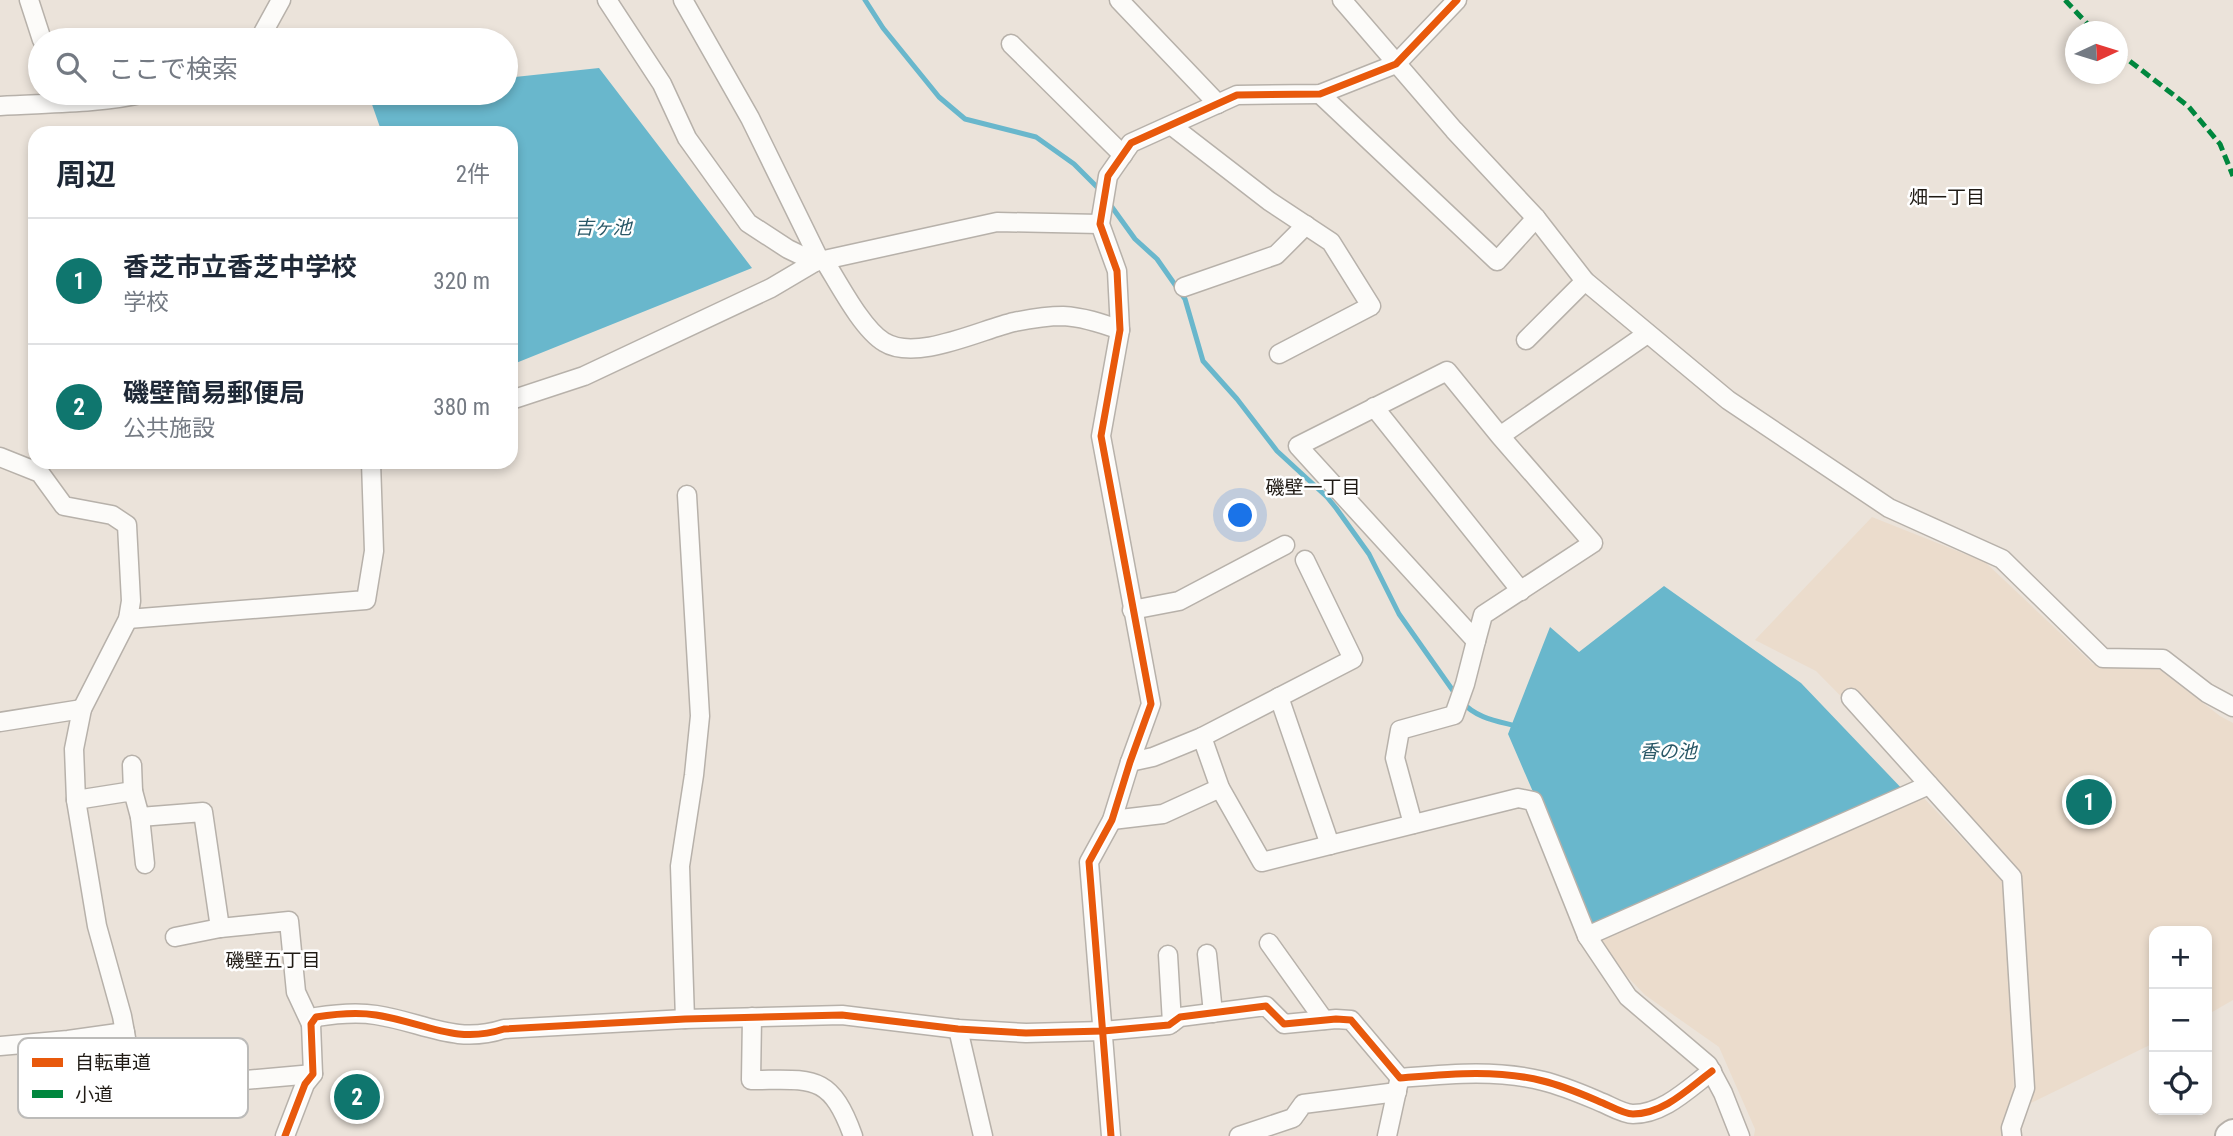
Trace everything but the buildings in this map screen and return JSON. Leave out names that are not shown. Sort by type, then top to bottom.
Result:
[{"type":"street","points":[[29,0],[38,28]]},
{"type":"street","points":[[266,28],[282,0]]},
{"type":"street","points":[[607,0],[662,84],[687,138],[748,223],[788,249],[820,261]]},
{"type":"street","points":[[683,0],[750,118],[820,261],[865,325],[885,343],[909,349],[932,347],[1015,322],[1061,316],[1086,318],[1120,330]]},
{"type":"street","points":[[1119,0],[1218,103]]},
{"type":"street","points":[[1342,0],[1454,130],[1536,218],[1585,281],[1728,400],[1889,508],[2002,559],[2103,658],[2163,659],[2207,693],[2233,707]]},
{"type":"street","points":[[1111,1136],[1089,862],[1112,820],[1151,704],[1101,436],[1120,330],[1117,271],[1100,224],[1108,176],[1131,143],[1237,94],[1320,94],[1396,64],[1457,0]]},
{"type":"street","points":[[1011,44],[1123,155]]},
{"type":"street","points":[[1320,94],[1497,261],[1536,218]]},
{"type":"street","points":[[0,106],[28,102]]},
{"type":"street","points":[[1172,126],[1269,201],[1331,242],[1371,306],[1279,354]]},
{"type":"street","points":[[518,398],[584,376],[771,288],[820,261],[997,222],[1100,224]]},
{"type":"street","points":[[1184,287],[1276,255],[1306,225]]},
{"type":"street","points":[[1526,340],[1585,281]]},
{"type":"street","points":[[1500,436],[1647,334]]},
{"type":"street","points":[[1413,824],[1395,758],[1400,730],[1454,715],[1465,684],[1483,615],[1593,543],[1447,371],[1298,446],[1476,641]]},
{"type":"street","points":[[1374,407],[1521,591]]},
{"type":"street","points":[[0,457],[28,468]]},
{"type":"street","points":[[30,469],[40,473],[64,506],[113,515],[127,525],[131,601],[128,619],[82,709],[74,750],[76,800],[97,926],[126,1038]]},
{"type":"street","points":[[128,619],[366,600],[374,551],[370,469]]},
{"type":"street","points":[[685,1019],[680,866],[700,716],[687,495]]},
{"type":"street","points":[[1132,610],[1179,601],[1285,545]]},
{"type":"street","points":[[1130,762],[1153,757],[1202,737],[1353,659],[1306,560]]},
{"type":"street","points":[[1279,697],[1330,845]]},
{"type":"street","points":[[1851,698],[2012,877],[2025,1087],[2011,1128],[2012,1136]]},
{"type":"street","points":[[0,722],[82,709]]},
{"type":"street","points":[[1202,737],[1220,788],[1262,862],[1518,798],[1533,801],[1587,936],[1628,997],[1708,1065],[1740,1136]]},
{"type":"street","points":[[132,765],[133,791],[140,817],[145,864]]},
{"type":"street","points":[[1587,936],[1929,785]]},
{"type":"street","points":[[1112,820],[1163,814],[1220,788]]},
{"type":"street","points":[[76,800],[133,791]]},
{"type":"street","points":[[140,817],[203,812],[220,928]]},
{"type":"street","points":[[176,937],[220,928],[289,921],[296,992],[312,1024],[313,1074],[305,1084],[285,1136]]},
{"type":"street","points":[[1269,943],[1324,1020]]},
{"type":"street","points":[[1207,954],[1213,1013]]},
{"type":"street","points":[[1167,956],[1172,1023]]},
{"type":"street","points":[[312,1024],[316,1017],[375,1015],[457,1035],[488,1034],[504,1029],[685,1019],[842,1015],[958,1029],[1026,1033],[1103,1031],[1169,1025],[1180,1017],[1266,1006],[1284,1024],[1351,1020],[1398,1085],[1387,1136]]},
{"type":"street","points":[[752,1017],[751,1080],[809,1080],[830,1092],[845,1116],[852,1136]]},
{"type":"street","points":[[958,1029],[983,1136]]},
{"type":"street","points":[[82,1038],[125,1032]]},
{"type":"street","points":[[0,1046],[18,1044]]},
{"type":"street","points":[[1239,1136],[1293,1118],[1303,1104],[1463,1073],[1498,1074],[1541,1080],[1566,1087],[1630,1114],[1643,1113],[1665,1105],[1712,1071]]},
{"type":"street","points":[[248,1080],[313,1074]]},
{"type":"shaded area","points":[[1872,517],[1985,562],[2093,664],[2160,670],[2233,723],[2233,1000],[2212,1012],[2212,926],[2149,926],[2149,1045],[2025,1106],[2022,880],[1816,671],[1755,640]]},
{"type":"shaded area","points":[[1922,796],[2006,885],[2014,1092],[2003,1136],[1754,1136],[1755,1129],[1719,1047],[1645,995],[1621,970],[1600,937]]},
{"type":"water","name":"吉ヶ池","points":[[599,68],[752,268],[518,362],[518,126],[380,126],[372,105],[518,105],[518,77]]},
{"type":"water","name":"香の池","points":[[1664,586],[1801,683],[1907,794],[1591,926],[1508,734],[1550,627],[1579,652]]},
{"type":"waterway","points":[[865,0],[883,28],[939,97],[965,119],[1036,137],[1074,164],[1102,192]]},
{"type":"waterway","points":[[1109,203],[1135,239],[1157,259],[1185,299],[1203,361],[1237,399],[1277,451],[1336,508],[1369,554],[1399,614],[1456,695]]},
{"type":"waterway","points":[[1462,702],[1480,715],[1516,726]]},
{"type":"marked path","points":[[2065,0],[2085,21]]},
{"type":"marked path","points":[[2128,60],[2188,106],[2220,144],[2233,176]]},
{"type":"cycle path","points":[[1111,1136],[1089,862],[1112,820],[1151,704],[1101,436],[1120,330],[1117,271],[1100,224],[1108,176],[1131,143],[1237,95],[1320,94],[1396,64],[1457,0]]},
{"type":"cycle path","points":[[285,1136],[305,1084],[313,1074],[311,1024],[316,1017],[346,1014],[376,1015],[439,1031],[470,1035],[504,1029],[685,1019],[842,1015],[958,1029],[1026,1033],[1103,1031],[1169,1025],[1180,1017],[1266,1006],[1284,1024],[1351,1020],[1400,1078],[1472,1073],[1525,1077],[1559,1085],[1622,1112],[1633,1114],[1666,1105],[1712,1071]]},
{"type":"place","name":"香芝市立香芝中学校","points":[[2089,802]]},
{"type":"place","name":"磯壁簡易郵便局","points":[[357,1097]]},
{"type":"district","name":"畑一丁目","points":[[1947,197]]},
{"type":"district","name":"磯壁一丁目","points":[[1313,487]]},
{"type":"district","name":"磯壁五丁目","points":[[273,960]]}]
